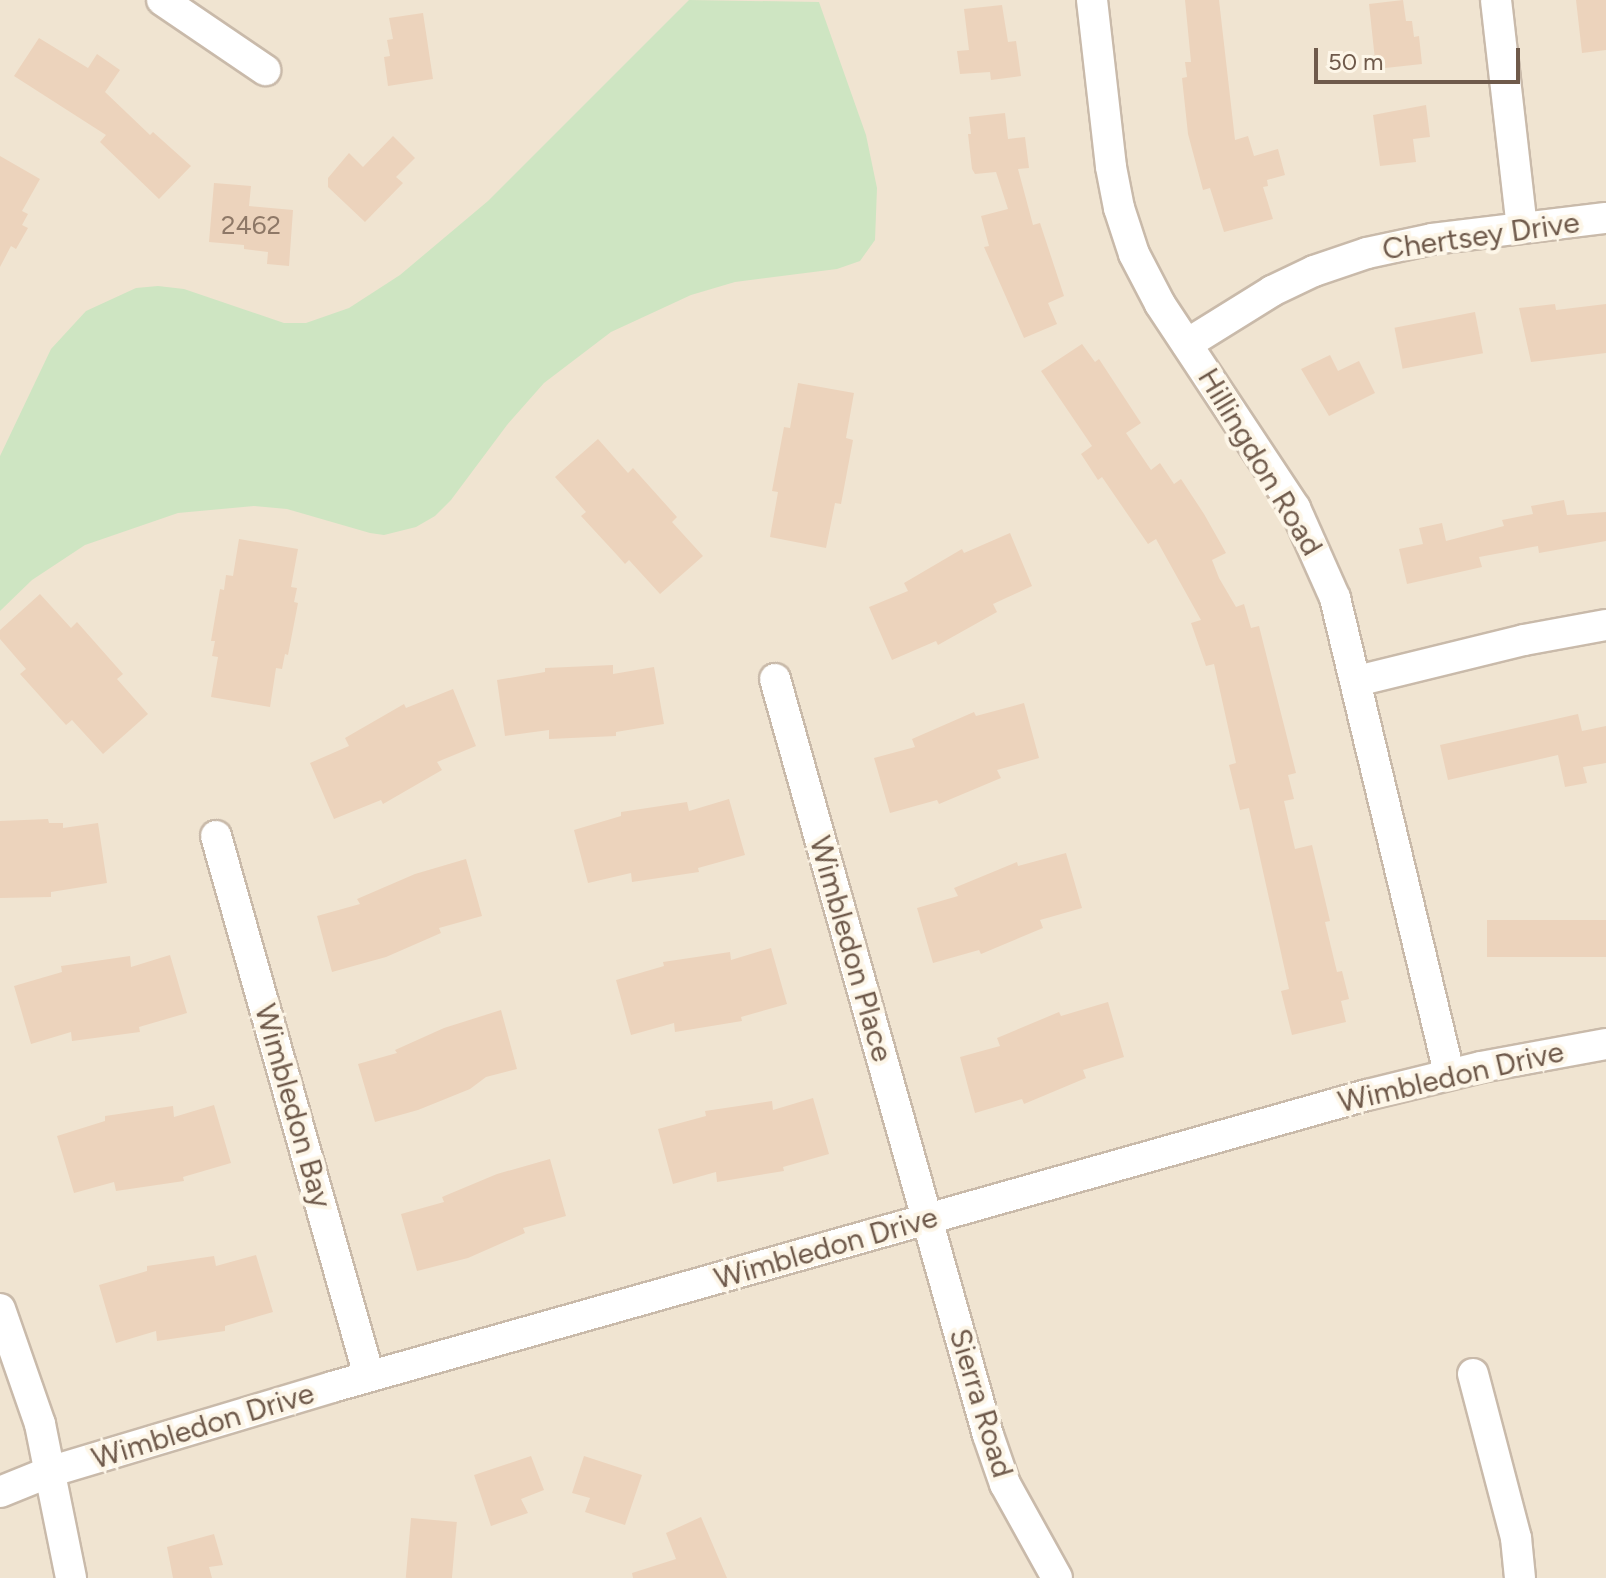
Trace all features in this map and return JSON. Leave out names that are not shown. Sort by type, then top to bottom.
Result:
[{"type":"street","points":[[162,0],[265,70]]},
{"type":"street","name":"Hillingdon Road","points":[[1092,0],[1111,167],[1122,221],[1145,277],[1278,480],[1308,532],[1335,598],[1449,1074]]},
{"type":"street","points":[[1496,0],[1522,228]]},
{"type":"street","name":"Chertsey Drive","points":[[1187,344],[1261,297],[1326,266],[1408,243],[1606,218]]},
{"type":"street","points":[[1357,681],[1524,640],[1606,625]]},
{"type":"street","name":"Wimbledon Place","points":[[775,679],[927,1219]]},
{"type":"street","name":"Wimbledon Bay","points":[[216,836],[369,1376]]},
{"type":"street","name":"Wimbledon Drive","points":[[0,1492],[52,1471],[369,1376],[927,1219],[1449,1074],[1606,1044]]},
{"type":"street","name":"Sierra Road","points":[[927,1219],[1001,1472],[1026,1526],[1057,1578]]},
{"type":"street","points":[[0,1309],[29,1389],[52,1471],[71,1578]]},
{"type":"street","points":[[1473,1374],[1516,1538],[1520,1578]]},
{"type":"shaded area","points":[[0,0],[1606,0],[1606,1578],[0,1578]]},
{"type":"green space","points":[[689,0],[819,2],[866,135],[877,188],[875,240],[860,261],[837,269],[735,282],[691,295],[611,332],[544,383],[507,425],[451,500],[435,516],[416,527],[384,535],[287,509],[254,506],[178,513],[85,545],[32,580],[0,611],[0,456],[51,349],[86,311],[136,288],[158,286],[184,289],[284,323],[306,323],[349,308],[400,275],[488,201]]},
{"type":"building","points":[[1185,0],[1219,0],[1235,140],[1248,136],[1254,156],[1278,149],[1285,175],[1267,180],[1268,186],[1263,187],[1273,219],[1224,232],[1210,188],[1203,190],[1188,134],[1182,78],[1187,77],[1185,62],[1191,62]]},
{"type":"building","points":[[1403,0],[1406,21],[1412,21],[1414,37],[1419,36],[1422,64],[1376,69],[1369,4]]},
{"type":"building","points":[[1576,0],[1606,0],[1606,50],[1582,53]]},
{"type":"building","points":[[1002,5],[1008,42],[1016,41],[1021,76],[991,80],[990,72],[960,74],[957,51],[969,50],[964,9]]},
{"type":"building","points":[[423,13],[433,79],[388,86],[384,57],[390,56],[387,40],[393,39],[389,18]]},
{"type":"building","points":[[39,38],[88,68],[97,54],[120,70],[105,92],[150,135],[153,132],[191,166],[159,199],[100,142],[106,135],[14,76]]},
{"type":"building","points":[[1426,105],[1430,137],[1413,139],[1416,162],[1380,166],[1373,115]]},
{"type":"building","points":[[1005,113],[1008,139],[1025,137],[1029,168],[1018,169],[1033,225],[1040,223],[1064,296],[1048,303],[1057,324],[1024,338],[984,247],[989,246],[981,216],[1008,209],[996,172],[975,174],[972,169],[968,134],[971,134],[969,117]]},
{"type":"building","points":[[393,136],[415,158],[396,177],[403,183],[365,222],[328,187],[328,178],[349,153],[363,167]]},
{"type":"building","points":[[0,156],[40,179],[22,211],[28,214],[22,225],[28,228],[16,249],[11,246],[0,267]]},
{"type":"building","points":[[214,183],[251,186],[249,206],[293,210],[289,266],[267,264],[268,252],[244,249],[244,245],[209,242]]},
{"type":"building","points":[[1555,304],[1556,310],[1606,304],[1606,353],[1531,362],[1519,308]]},
{"type":"building","points":[[1475,312],[1483,353],[1403,369],[1395,328]]},
{"type":"building","points":[[1082,344],[1095,362],[1099,359],[1141,423],[1126,433],[1151,470],[1160,463],[1174,484],[1181,479],[1204,514],[1226,553],[1212,560],[1219,578],[1236,607],[1244,604],[1251,628],[1259,626],[1296,773],[1288,775],[1294,799],[1284,801],[1295,849],[1312,845],[1330,921],[1325,922],[1337,972],[1342,971],[1349,999],[1341,1001],[1346,1022],[1292,1035],[1281,991],[1289,989],[1249,808],[1240,810],[1229,765],[1236,763],[1214,664],[1206,666],[1191,623],[1201,620],[1156,539],[1148,544],[1102,477],[1098,480],[1081,454],[1092,446],[1041,371]]},
{"type":"building","points":[[1330,355],[1338,371],[1359,361],[1375,393],[1329,416],[1301,369]]},
{"type":"building","points":[[798,383],[854,393],[846,438],[853,440],[841,504],[835,503],[826,548],[770,537],[778,492],[772,491],[784,427],[790,428]]},
{"type":"building","points":[[598,439],[628,473],[633,468],[677,517],[672,522],[703,556],[660,594],[629,560],[625,564],[581,516],[586,512],[555,477]]},
{"type":"building","points":[[1564,500],[1567,515],[1606,512],[1606,541],[1539,553],[1538,546],[1479,557],[1482,567],[1407,584],[1399,549],[1423,544],[1419,528],[1442,523],[1446,541],[1504,526],[1502,520],[1533,514],[1531,506]]},
{"type":"building","points":[[1010,533],[1032,586],[993,604],[997,612],[938,645],[936,641],[892,660],[869,607],[908,591],[904,583],[962,549],[964,553]]},
{"type":"building","points":[[239,539],[298,549],[291,587],[297,588],[294,602],[298,603],[288,655],[285,654],[282,669],[276,668],[270,707],[211,697],[218,657],[212,656],[215,641],[211,641],[220,589],[224,590],[226,575],[233,576]]},
{"type":"building","points":[[40,594],[71,628],[77,622],[123,674],[117,679],[148,714],[103,754],[72,720],[66,725],[20,674],[26,669],[0,639],[0,630]]},
{"type":"building","points":[[613,665],[613,674],[654,667],[664,724],[616,732],[616,736],[549,739],[549,730],[505,736],[497,680],[545,672],[545,668]]},
{"type":"building","points":[[453,689],[476,746],[437,762],[442,770],[383,804],[381,800],[334,819],[310,763],[349,746],[345,738],[404,704],[406,708]]},
{"type":"building","points":[[1024,703],[1039,758],[997,770],[1001,778],[939,804],[937,800],[890,813],[874,758],[915,747],[912,739],[974,712],[976,716]]},
{"type":"building","points":[[1578,714],[1582,731],[1606,726],[1606,763],[1583,767],[1587,783],[1565,787],[1558,755],[1448,780],[1440,745]]},
{"type":"building","points":[[729,799],[745,855],[698,868],[699,872],[632,882],[631,873],[588,883],[574,830],[621,816],[621,812],[687,802],[689,811]]},
{"type":"building","points":[[48,819],[49,823],[63,823],[63,828],[98,823],[107,883],[51,892],[51,897],[0,898],[0,821]]},
{"type":"building","points":[[1066,853],[1082,908],[1040,920],[1043,928],[981,954],[979,950],[933,963],[917,908],[958,896],[954,888],[1017,862],[1018,866]]},
{"type":"building","points":[[466,859],[482,916],[439,928],[441,933],[386,957],[332,972],[317,916],[360,904],[357,899],[415,874]]},
{"type":"building","points":[[1487,920],[1606,920],[1606,957],[1487,957]]},
{"type":"building","points":[[771,948],[787,1004],[741,1017],[742,1021],[675,1032],[674,1023],[631,1035],[616,980],[664,966],[663,962],[730,952],[731,960]]},
{"type":"building","points":[[170,955],[187,1013],[139,1027],[140,1032],[72,1041],[71,1032],[31,1044],[14,986],[62,972],[61,966],[130,956],[131,967]]},
{"type":"building","points":[[1108,1002],[1124,1057],[1083,1070],[1086,1078],[1024,1104],[1022,1099],[975,1113],[960,1057],[1000,1046],[997,1038],[1059,1012],[1061,1016]]},
{"type":"building","points":[[501,1010],[517,1069],[486,1077],[470,1089],[418,1110],[375,1122],[358,1064],[397,1053],[395,1050],[444,1028]]},
{"type":"building","points":[[813,1098],[829,1154],[783,1167],[784,1171],[717,1182],[716,1172],[673,1184],[658,1129],[706,1116],[705,1111],[772,1101],[773,1110]]},
{"type":"building","points":[[214,1105],[231,1163],[183,1177],[184,1181],[116,1191],[114,1182],[74,1193],[57,1136],[105,1121],[105,1116],[173,1106],[174,1117]]},
{"type":"building","points":[[550,1159],[566,1216],[523,1228],[525,1233],[468,1258],[417,1271],[401,1214],[444,1202],[442,1197],[497,1174]]},
{"type":"building","points":[[256,1255],[273,1312],[225,1326],[225,1331],[157,1341],[156,1331],[116,1343],[99,1285],[147,1271],[147,1266],[214,1256],[216,1266]]},
{"type":"building","points":[[531,1456],[544,1490],[521,1499],[528,1513],[491,1526],[474,1475]]},
{"type":"building","points":[[584,1456],[642,1475],[625,1525],[585,1512],[590,1498],[572,1493]]},
{"type":"building","points":[[701,1517],[727,1578],[633,1578],[632,1573],[676,1559],[666,1533]]},
{"type":"building","points":[[411,1518],[457,1522],[452,1578],[406,1578]]},
{"type":"building","points":[[214,1534],[223,1565],[209,1567],[212,1578],[173,1578],[167,1547]]}]
